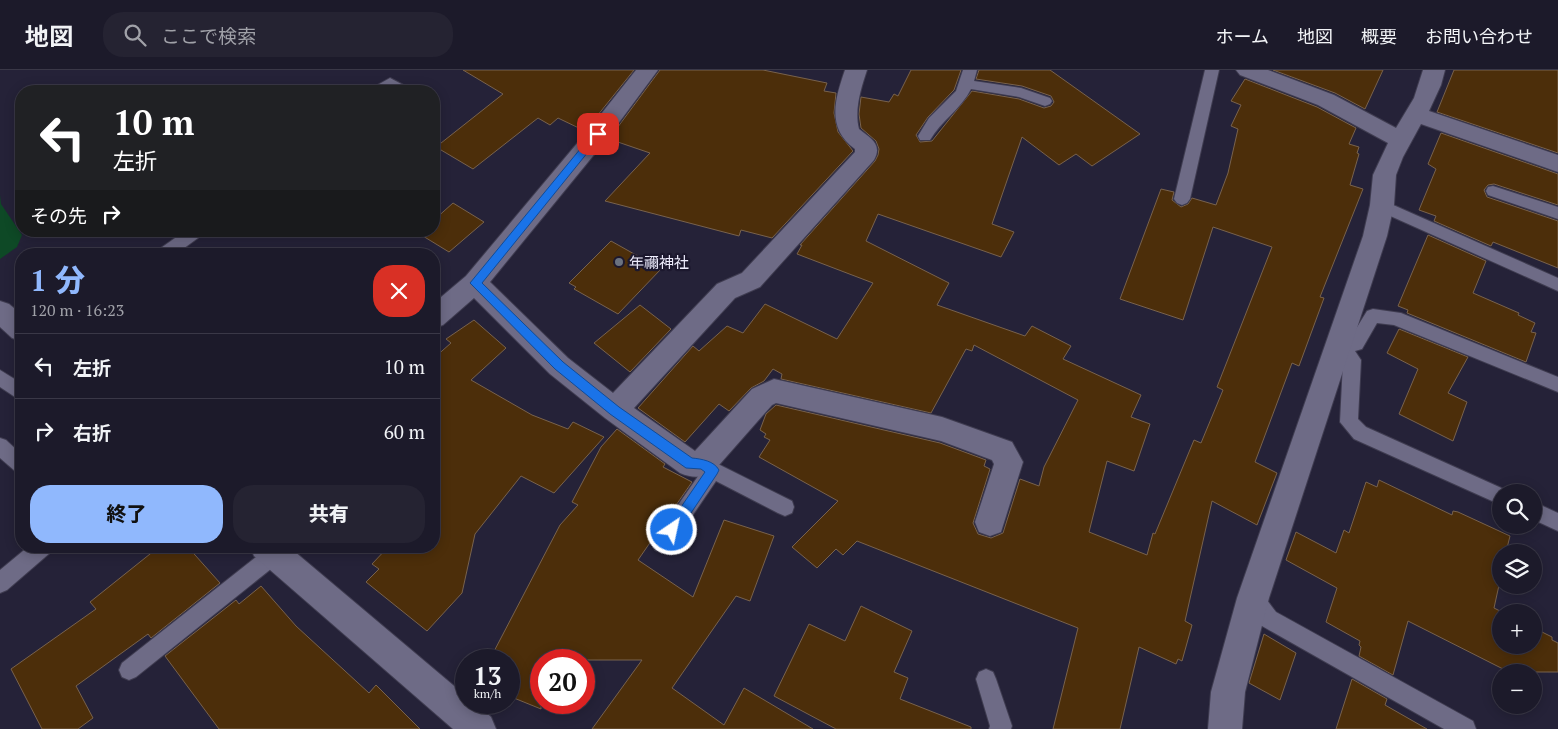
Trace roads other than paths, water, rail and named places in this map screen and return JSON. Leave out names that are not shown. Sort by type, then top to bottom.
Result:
[{"type":"street","points":[[440,313],[475,283],[598,134],[647,70]]},
{"type":"street","points":[[614,410],[726,291],[751,280],[866,154],[866,146],[850,134],[846,123],[851,84],[856,70]]},
{"type":"street","points":[[1247,70],[1326,100],[1400,140]]},
{"type":"street","points":[[1225,729],[1228,692],[1253,598],[1375,236],[1382,206],[1385,173],[1400,140],[1417,115],[1430,87],[1434,70]]},
{"type":"street","points":[[1417,115],[1558,164]]},
{"type":"street","points":[[475,283],[559,366],[614,410],[690,464],[708,467],[762,397],[774,391],[942,429],[1002,450],[1009,462],[990,522]]},
{"type":"street","points":[[0,311],[15,325]]},
{"type":"street","points":[[273,553],[478,729]]},
{"type":"lane","points":[[1182,199],[1212,70]]},
{"type":"lane","points":[[925,136],[929,125],[962,95],[968,77],[1045,101]]},
{"type":"lane","points":[[1493,191],[1558,214]]},
{"type":"lane","points":[[1382,206],[1558,285]]},
{"type":"lane","points":[[173,248],[189,237]]},
{"type":"lane","points":[[1339,344],[1356,344],[1373,316],[1395,318],[1558,385]]},
{"type":"lane","points":[[1339,344],[1352,360],[1349,422],[1360,433],[1492,492]]},
{"type":"lane","points":[[0,377],[15,388]]},
{"type":"lane","points":[[0,446],[15,460]]},
{"type":"lane","points":[[662,544],[708,467],[785,507]]},
{"type":"lane","points":[[1542,515],[1558,522]]},
{"type":"lane","points":[[0,583],[36,553]]},
{"type":"lane","points":[[129,670],[266,553]]},
{"type":"lane","points":[[1253,598],[1269,620],[1465,729]]},
{"type":"lane","points":[[986,679],[1001,726],[1000,729]]},
{"type":"place","name":"年禰神社","points":[[619,262]]}]
